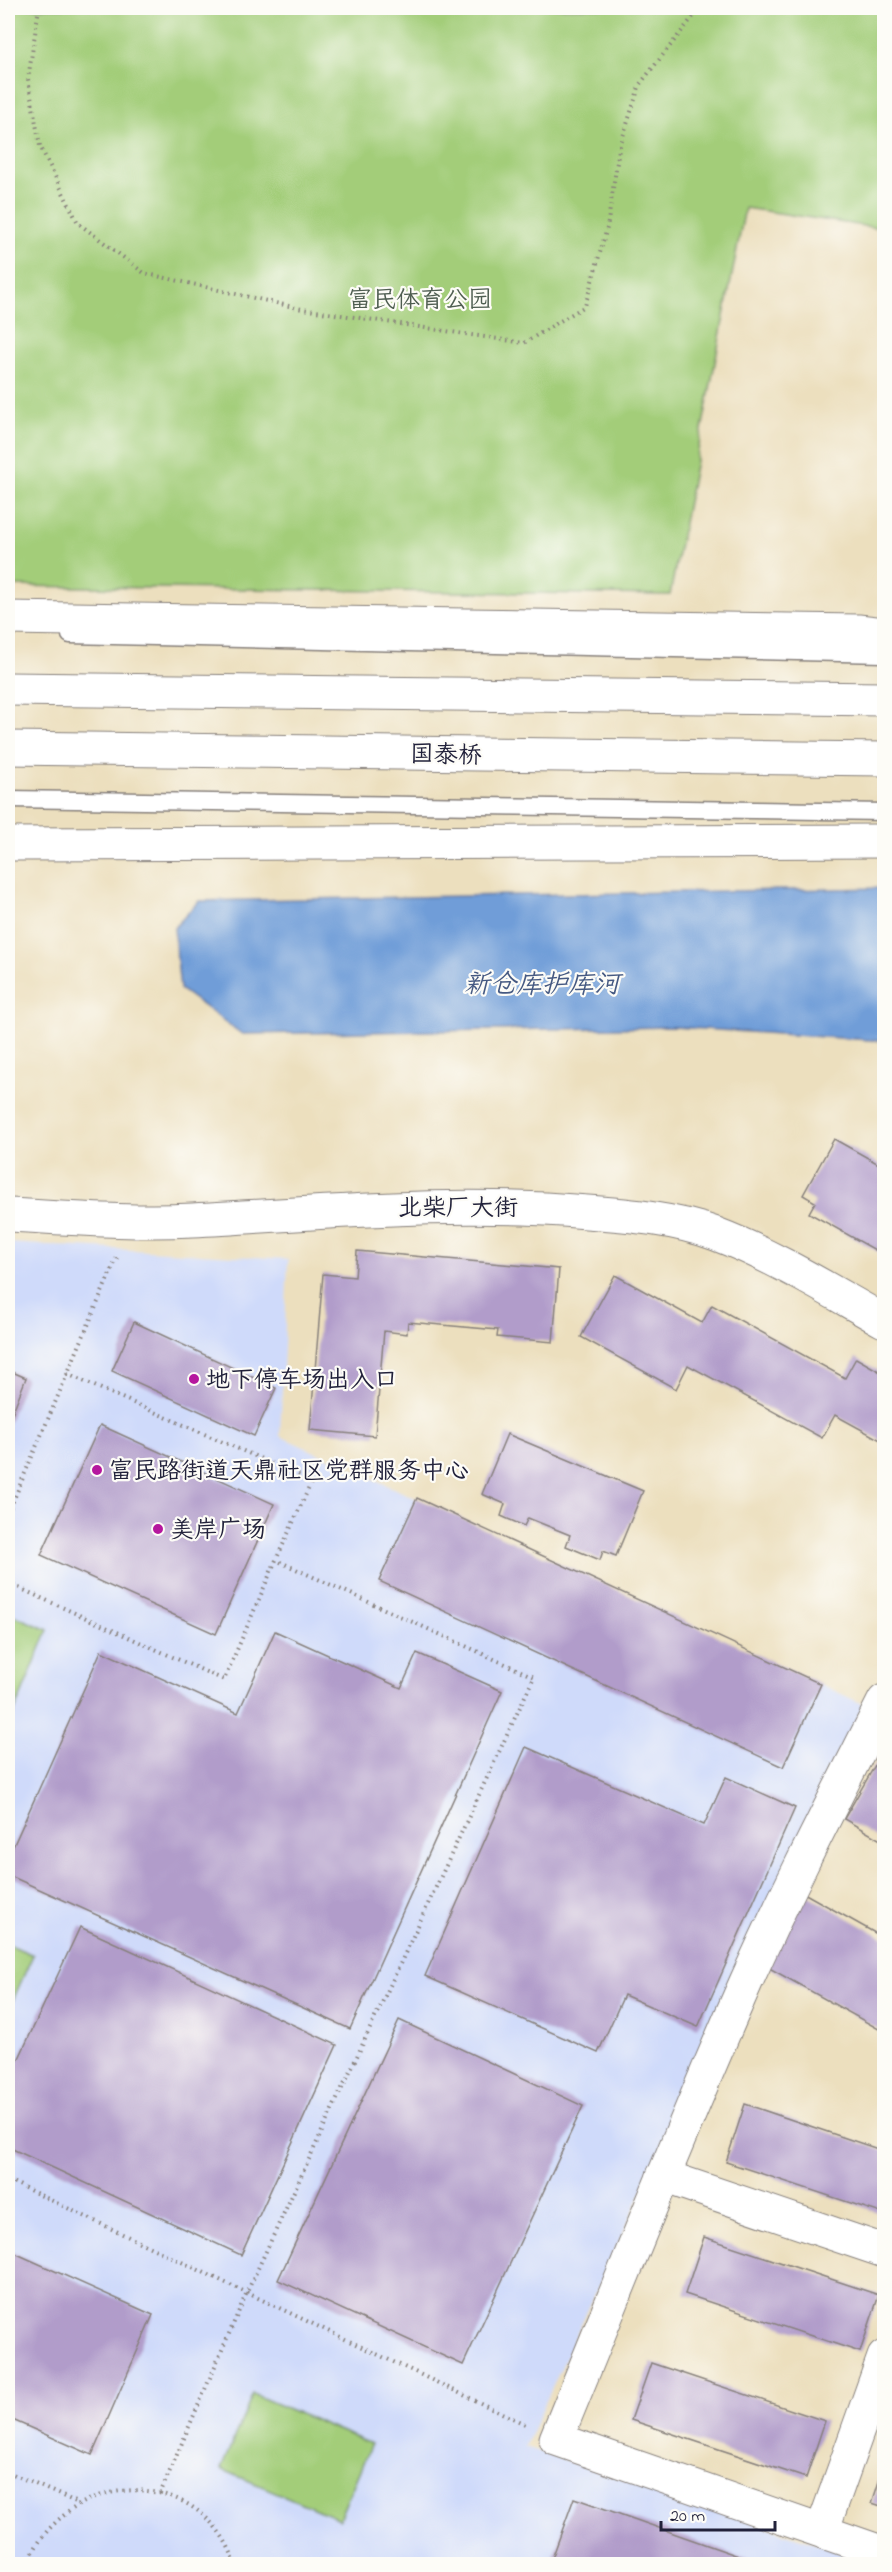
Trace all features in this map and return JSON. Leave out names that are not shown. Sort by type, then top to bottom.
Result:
[{"type":"street","points":[[8,618],[858,631],[885,634]]},
{"type":"street","points":[[8,689],[885,699]]},
{"type":"street","name":"国泰桥","points":[[8,748],[885,759]]},
{"type":"street","points":[[8,844],[885,841]]},
{"type":"street","name":"北柴厂大街","points":[[8,1215],[132,1221],[441,1206],[541,1208],[641,1216],[715,1233],[783,1266],[885,1322]]},
{"type":"street","points":[[882,1714],[814,1837],[747,1980],[663,2176],[556,2439],[885,2553]]},
{"type":"street","points":[[663,2176],[885,2251]]},
{"type":"street","points":[[822,2531],[885,2357]]},
{"type":"lane","points":[[8,634],[885,654]]},
{"type":"lane","points":[[8,799],[885,812]]},
{"type":"path","points":[[39,8],[28,79],[40,146],[78,223],[144,273],[302,309],[524,343],[585,306],[607,228],[619,149],[640,84],[700,8]]},
{"type":"path","points":[[8,1513],[132,1221]]},
{"type":"path","points":[[8,1583],[224,1680],[312,1481],[67,1374]]},
{"type":"path","points":[[160,2494],[247,2292],[534,1677],[276,1560]]},
{"type":"path","points":[[8,2180],[556,2439]]},
{"type":"path","points":[[8,2472],[78,2503]]},
{"type":"path","points":[[29,2565],[50,2527],[78,2503],[113,2490],[151,2490],[183,2501],[211,2522],[231,2550],[235,2565]]},
{"type":"shaded area","points":[[8,1243],[288,1259],[280,1436],[865,1705],[525,2447],[880,2564],[8,2564]]},
{"type":"green space","name":"富民体育公园","points":[[8,8],[884,8],[884,229],[745,208],[670,595],[8,586]]},
{"type":"green space","points":[[8,1613],[48,1630],[8,1727]]},
{"type":"green space","points":[[8,1944],[33,1955],[8,2011]]},
{"type":"green space","points":[[253,2394],[371,2444],[339,2519],[221,2469]]},
{"type":"water","name":"新仓库护库河","points":[[884,888],[884,1041],[674,1027],[242,1034],[180,989],[174,928],[199,901]]},
{"type":"building","points":[[834,1139],[884,1167],[884,1255],[809,1213],[815,1202],[803,1195]]},
{"type":"building","points":[[357,1251],[559,1269],[553,1342],[497,1337],[498,1330],[408,1322],[407,1334],[384,1331],[375,1436],[310,1430],[323,1274],[355,1277]]},
{"type":"building","points":[[615,1275],[702,1323],[712,1305],[845,1378],[856,1358],[884,1374],[884,1442],[835,1415],[822,1438],[688,1365],[676,1389],[581,1337]]},
{"type":"building","name":"地下停车场出入口","points":[[134,1322],[276,1388],[254,1436],[112,1371]]},
{"type":"building","points":[[8,1370],[26,1378],[8,1424]]},
{"type":"building","name":"美岸广场","points":[[100,1425],[274,1504],[216,1634],[41,1555]]},
{"type":"building","points":[[507,1434],[643,1491],[616,1556],[603,1551],[600,1560],[566,1546],[570,1535],[528,1518],[524,1526],[501,1516],[505,1504],[482,1494]]},
{"type":"building","points":[[417,1498],[821,1684],[783,1767],[379,1581]]},
{"type":"building","points":[[275,1631],[401,1688],[417,1653],[502,1691],[350,2029],[8,1875],[8,1858],[101,1651],[238,1713]]},
{"type":"building","points":[[526,1747],[704,1825],[726,1777],[795,1808],[698,2027],[624,1995],[598,2053],[425,1976]]},
{"type":"building","points":[[878,1760],[884,1764],[884,1842],[844,1819]]},
{"type":"building","points":[[802,1892],[884,1938],[884,2032],[762,1964]]},
{"type":"building","points":[[80,1927],[337,2045],[241,2255],[8,2147],[8,2082]]},
{"type":"building","points":[[399,2020],[583,2106],[463,2365],[278,2280]]},
{"type":"building","points":[[745,2104],[884,2151],[884,2214],[726,2162]]},
{"type":"building","points":[[704,2237],[879,2295],[860,2352],[685,2294]]},
{"type":"building","points":[[8,2250],[153,2315],[92,2455],[8,2418]]},
{"type":"building","points":[[651,2363],[825,2421],[806,2478],[631,2420]]},
{"type":"building","points":[[884,2466],[884,2507],[872,2503]]},
{"type":"building","points":[[574,2498],[761,2564],[550,2564]]},
{"type":"place","name":"地下停车场出入口","points":[[194,1379]]},
{"type":"place","name":"富民路街道天鼎社区党群服务中心","points":[[97,1470]]},
{"type":"place","name":"美岸广场","points":[[158,1529]]}]
